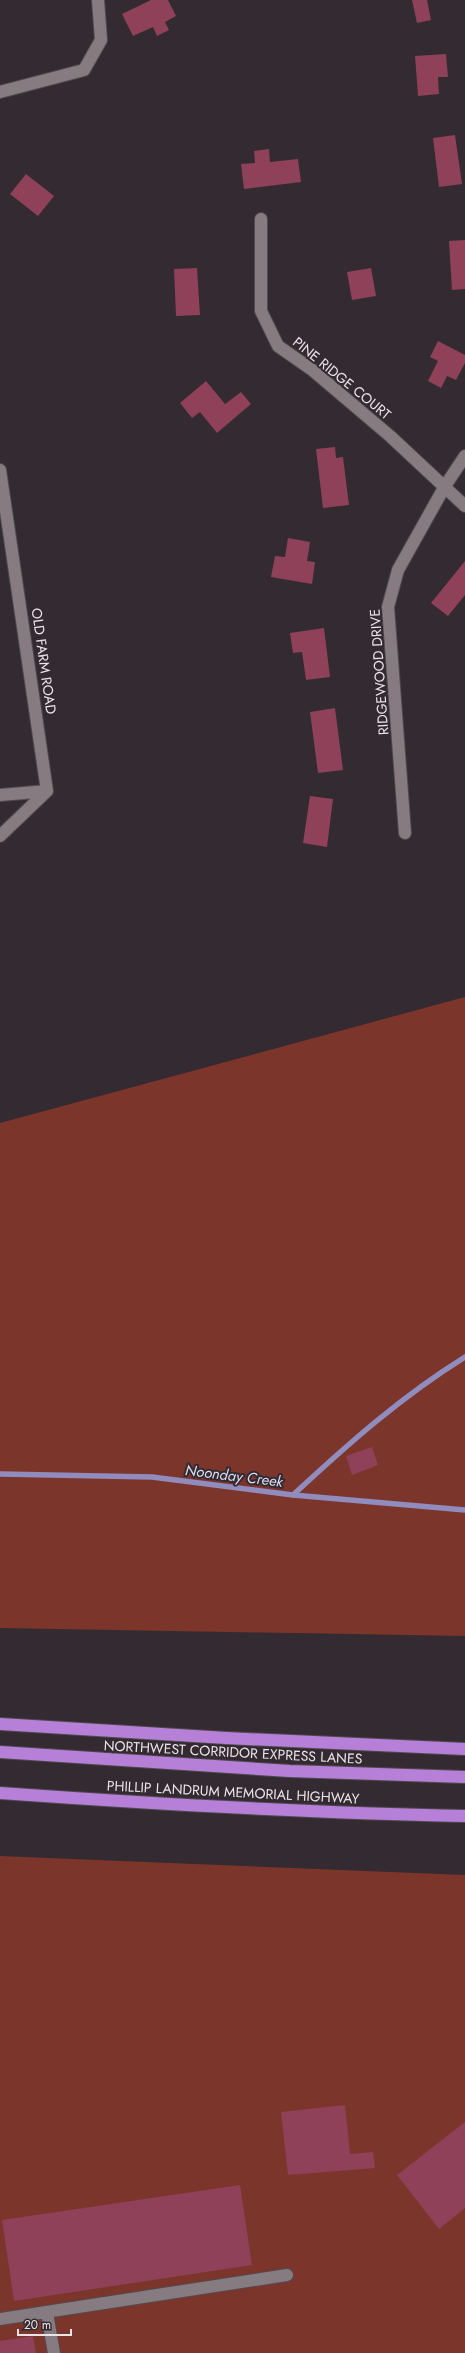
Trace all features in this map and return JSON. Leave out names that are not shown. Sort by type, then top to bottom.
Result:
[{"type":"highway","points":[[0,1724],[203,1737],[465,1749]]},
{"type":"highway","name":"NORTHWEST CORRIDOR EXPRESS LANES","points":[[0,1752],[282,1771],[465,1777]]},
{"type":"highway","name":"PHILLIP LANDRUM MEMORIAL HIGHWAY","points":[[0,1792],[180,1805],[465,1816]]},
{"type":"street","points":[[0,92],[84,70],[101,40],[98,0]]},
{"type":"street","name":"PINE RIDGE COURT","points":[[261,219],[261,310],[278,346],[311,369],[445,486],[465,506]]},
{"type":"street","name":"RIDGEWOOD DRIVE","points":[[406,834],[388,606],[398,570],[445,486],[465,456]]},
{"type":"street","name":"OLD FARM ROAD","points":[[0,470],[47,791]]},
{"type":"street","points":[[0,795],[47,791]]},
{"type":"street","points":[[0,836],[47,791]]},
{"type":"street","points":[[0,2319],[287,2275]]},
{"type":"street","points":[[47,2312],[54,2353]]},
{"type":"shaded area","points":[[465,997],[465,1636],[0,1628],[0,1123]]},
{"type":"shaded area","points":[[0,1856],[465,1875],[465,2353],[0,2353]]},
{"type":"building","points":[[151,0],[168,0],[176,16],[165,22],[169,30],[157,36],[153,27],[133,36],[122,14]]},
{"type":"building","points":[[412,0],[427,0],[431,20],[417,23]]},
{"type":"building","points":[[446,54],[448,77],[438,77],[439,94],[418,96],[415,56]]},
{"type":"building","points":[[455,135],[462,184],[439,187],[433,138]]},
{"type":"building","points":[[269,149],[270,162],[298,159],[301,182],[244,189],[241,164],[255,163],[254,151]]},
{"type":"building","points":[[26,174],[54,196],[38,216],[10,194]]},
{"type":"building","points":[[465,240],[465,289],[452,290],[449,241]]},
{"type":"building","points":[[197,268],[200,315],[176,316],[174,269]]},
{"type":"building","points":[[371,268],[376,296],[352,300],[347,272]]},
{"type":"building","points":[[438,341],[465,355],[465,363],[456,380],[447,376],[441,388],[428,381],[438,361],[430,357]]},
{"type":"building","points":[[206,381],[225,404],[241,392],[251,404],[217,433],[200,412],[192,418],[180,403]]},
{"type":"building","points":[[335,447],[336,458],[343,457],[349,505],[323,508],[316,449]]},
{"type":"building","points":[[288,538],[310,542],[307,561],[315,562],[312,584],[271,577],[275,556],[285,557]]},
{"type":"building","points":[[465,561],[465,595],[448,616],[431,603]]},
{"type":"building","points":[[324,628],[330,677],[306,680],[302,652],[293,653],[290,633]]},
{"type":"building","points":[[335,708],[343,770],[318,773],[310,712]]},
{"type":"building","points":[[310,796],[333,799],[327,847],[303,843]]},
{"type":"building","points":[[372,1447],[378,1465],[352,1475],[346,1456]]},
{"type":"building","points":[[345,2105],[350,2154],[373,2152],[375,2168],[288,2175],[281,2112]]},
{"type":"building","points":[[465,2122],[465,2208],[439,2229],[397,2175]]},
{"type":"building","points":[[240,2185],[252,2265],[14,2301],[2,2220]]},
{"type":"building","points":[[33,2336],[36,2353],[0,2353],[0,2341]]},
{"type":"waterway","points":[[293,1495],[334,1457],[397,1404],[465,1357]]},
{"type":"waterway","name":"Noonday Creek","points":[[0,1474],[152,1477],[293,1495],[465,1510]]}]
